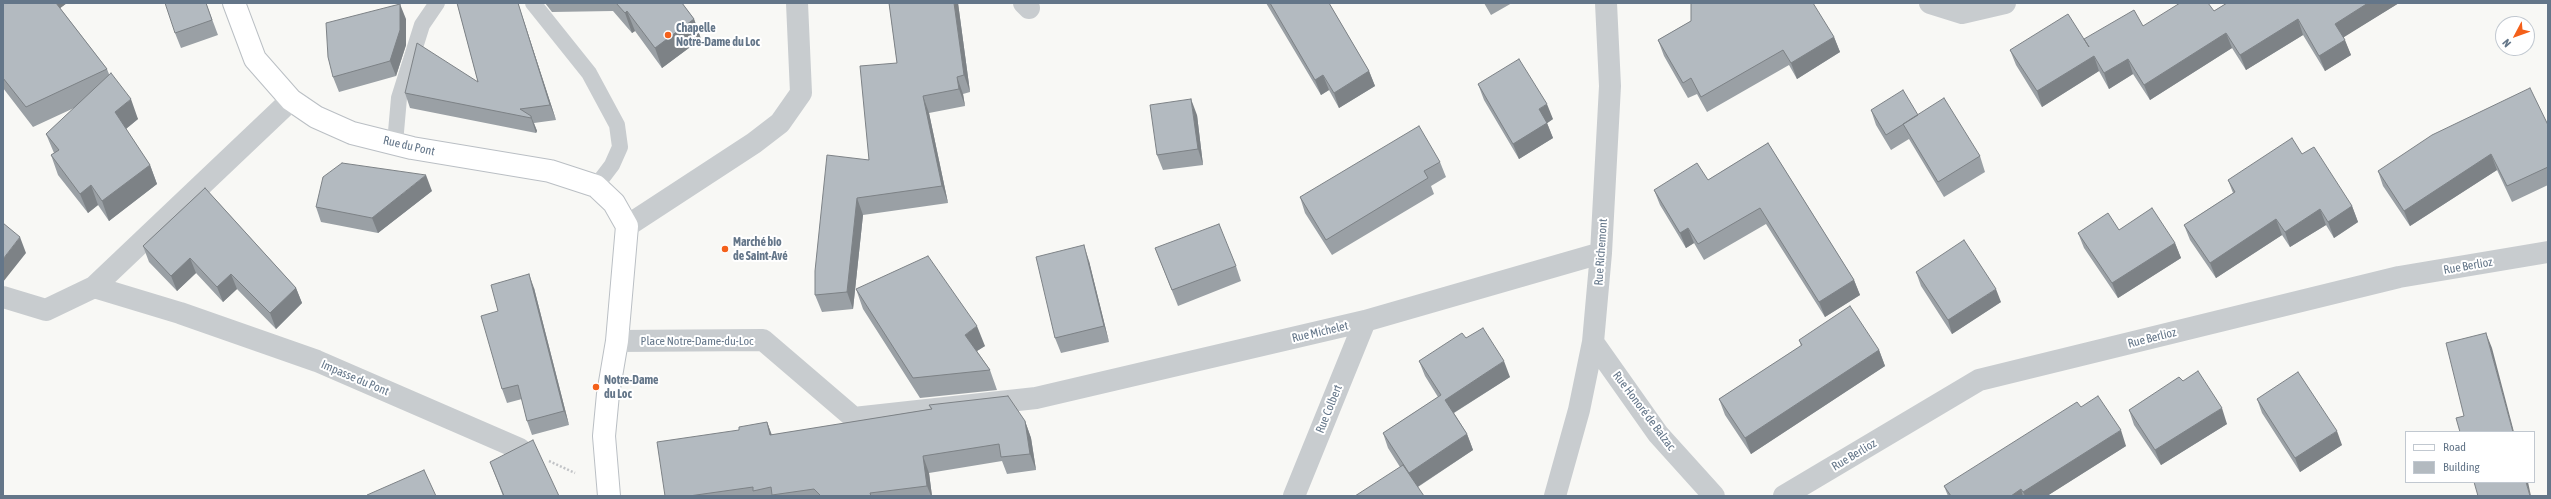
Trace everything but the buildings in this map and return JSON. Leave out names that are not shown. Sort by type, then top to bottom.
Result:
[{"type":"main road","name":"Rue du Pont","points":[[234,3],[255,59],[291,100],[316,117],[352,133],[412,148],[550,171],[596,186],[614,203],[627,226]]},
{"type":"main road","points":[[609,492],[604,436],[608,394],[617,341],[627,226]]},
{"type":"street","points":[[627,226],[754,143],[780,123],[801,93],[797,3]]},
{"type":"street","name":"Rue Richemont","points":[[1555,496],[1579,410],[1594,342],[1601,253],[1610,86],[1606,3]]},
{"type":"street","points":[[1930,3],[1962,13],[2005,3]]},
{"type":"street","points":[[3,297],[46,310],[94,287],[291,100]]},
{"type":"street","name":"Rue Berlioz","points":[[1784,496],[1979,380],[2398,277],[2548,252]]},
{"type":"street","name":"Rue Michelet","points":[[1036,398],[1364,321],[1601,253]]},
{"type":"street","name":"Impasse du Pont","points":[[94,287],[180,313],[317,361],[520,449]]},
{"type":"street","name":"Rue Colbert","points":[[1294,496],[1364,321]]},
{"type":"street","name":"Place Notre-Dame-du-Loc","points":[[617,341],[763,340],[854,418],[1036,398]]},
{"type":"street","name":"Rue Honoré de Balzac","points":[[1594,342],[1658,434],[1714,496]]},
{"type":"lane","points":[[395,143],[399,98],[422,25],[437,3]]},
{"type":"lane","points":[[533,3],[589,73],[617,125],[620,147],[612,165],[596,186]]},
{"type":"path","points":[[520,449],[609,492]]},
{"type":"place","name":"Chapelle Notre-Dame du Loc","points":[[668,35]]},
{"type":"place","name":"Marché bio de Saint-Avé","points":[[725,249]]},
{"type":"place","name":"Notre-Dame du Loc","points":[[596,387]]}]
